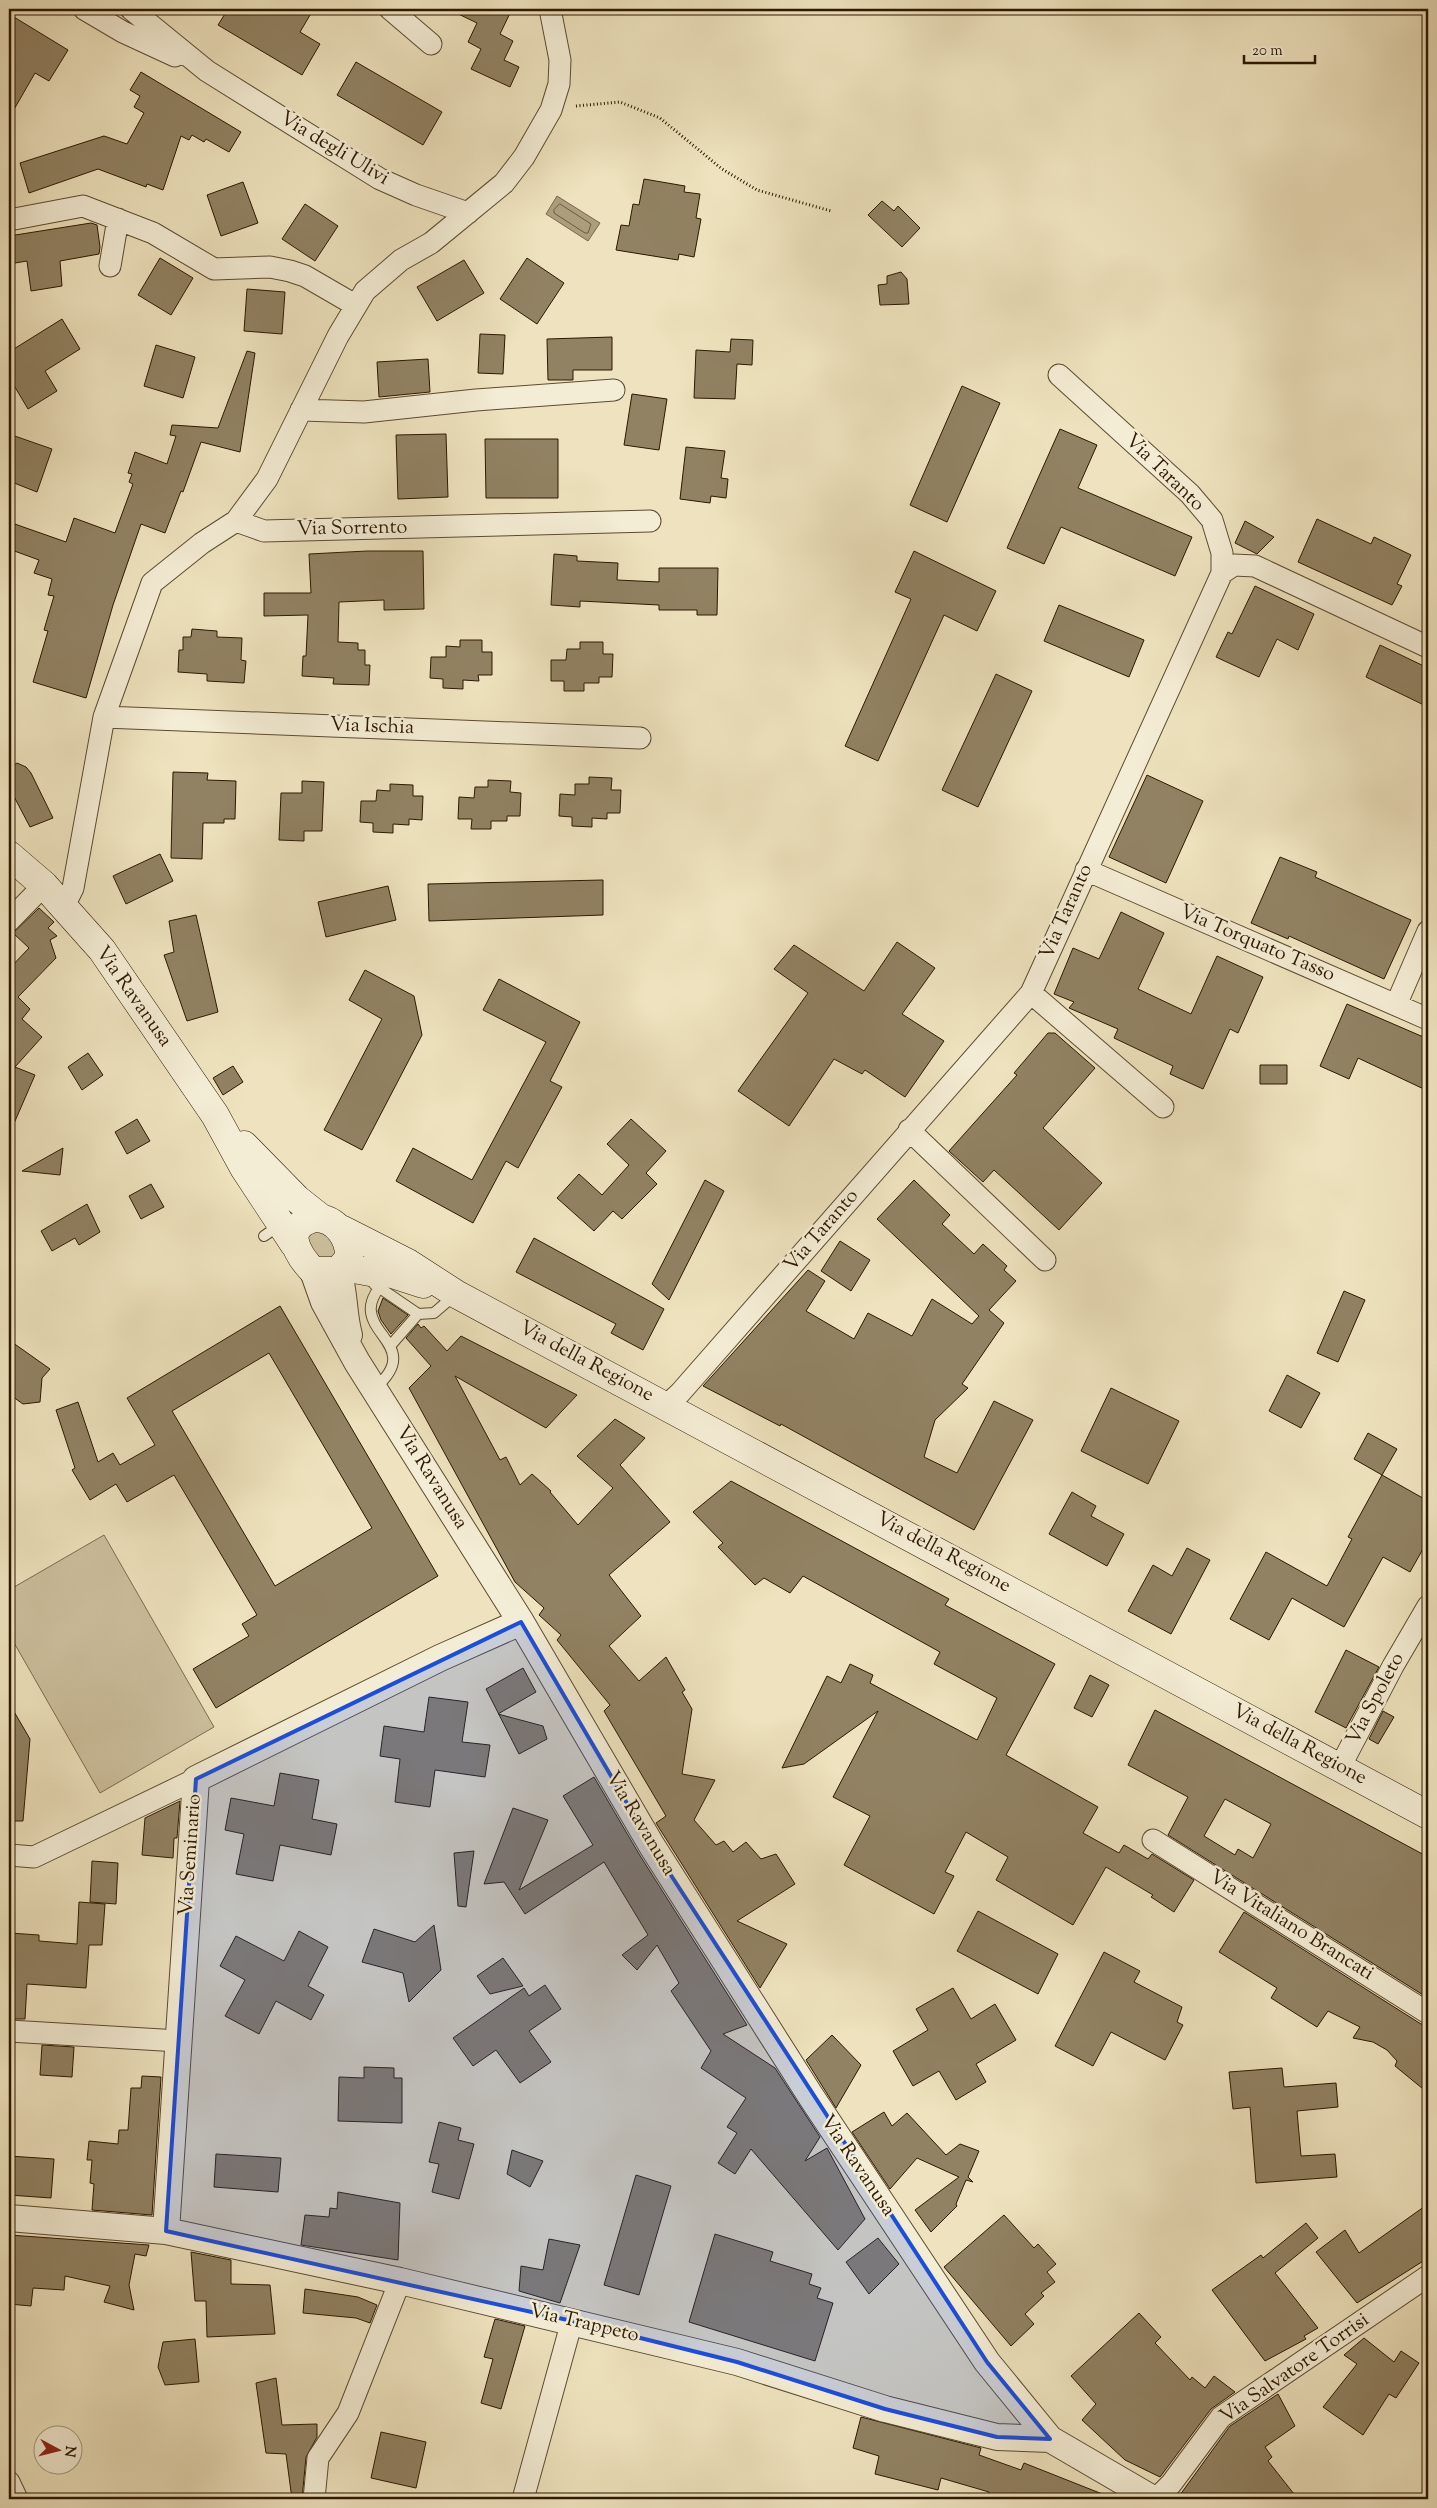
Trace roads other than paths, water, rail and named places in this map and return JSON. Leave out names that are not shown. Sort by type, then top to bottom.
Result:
[{"type":"main road","name":"Via Ravanusa","points":[[9,855],[44,884],[102,950],[215,1115]]},
{"type":"main road","points":[[215,1115],[297,1199],[331,1224],[408,1263],[456,1294]]},
{"type":"main road","points":[[215,1115],[280,1235],[304,1262],[331,1270],[370,1272],[386,1280],[456,1294]]},
{"type":"main road","points":[[280,1235],[299,1226],[304,1221],[331,1224],[349,1250],[349,1258],[331,1270]]},
{"type":"main road","name":"Via della Regione","points":[[456,1294],[1428,1814]]},
{"type":"street","points":[[84,9],[123,32],[207,71]]},
{"type":"street","points":[[131,9],[207,71]]},
{"type":"street","points":[[390,9],[431,44]]},
{"type":"street","points":[[64,906],[73,888],[104,717],[152,583],[202,543],[236,521],[267,479],[355,305],[365,290],[383,273],[431,243],[504,183],[524,157],[551,110],[559,84],[560,60],[550,9]]},
{"type":"street","name":"Via degli Ulivi","points":[[207,71],[380,179],[416,195],[468,212]]},
{"type":"street","points":[[9,220],[83,206],[153,233],[214,269],[270,267],[290,271],[305,276],[355,305]]},
{"type":"street","points":[[110,266],[118,219]]},
{"type":"street","name":"Via Taranto","points":[[666,1405],[680,1393],[1030,993],[1222,573],[1222,553],[1212,520],[1190,494],[1059,375]]},
{"type":"street","points":[[301,410],[364,412],[476,400],[614,390]]},
{"type":"street","name":"Via Sorrento","points":[[236,521],[264,531],[650,521]]},
{"type":"street","points":[[1222,573],[1234,565],[1255,566],[1428,647]]},
{"type":"street","name":"Via Ischia","points":[[104,717],[640,738]]},
{"type":"street","name":"Via Torquato Tasso","points":[[1086,870],[1428,1019]]},
{"type":"street","points":[[9,921],[44,884]]},
{"type":"street","points":[[1396,1004],[1428,931]]},
{"type":"street","points":[[1030,993],[1163,1107]]},
{"type":"street","points":[[909,1130],[1045,1260]]},
{"type":"street","name":"Via Ravanusa","points":[[331,1270],[324,1302],[357,1362],[521,1622],[652,1846],[932,2282],[988,2362],[1050,2439]]},
{"type":"street","name":"Via Spoleto","points":[[1340,1767],[1393,1666],[1428,1606]]},
{"type":"street","name":"Via Seminario","points":[[166,2232],[196,1779],[440,1658],[521,1622]]},
{"type":"street","points":[[9,1855],[34,1857],[196,1779]]},
{"type":"street","name":"Via Vitaliano Brancati","points":[[1153,1840],[1428,2013]]},
{"type":"street","points":[[9,2031],[178,2041]]},
{"type":"street","name":"Via Trappeto","points":[[9,2218],[166,2232],[400,2281],[738,2362],[885,2409],[997,2436],[1050,2439]]},
{"type":"street","name":"Via Salvatore Torrisi","points":[[1155,2499],[1171,2484],[1221,2418],[1428,2276]]},
{"type":"street","points":[[314,2499],[318,2458],[348,2413],[400,2281]]},
{"type":"street","points":[[523,2499],[572,2321]]},
{"type":"street","points":[[1050,2439],[1155,2499]]},
{"type":"street","points":[[9,2482],[17,2499]]},
{"type":"lane","points":[[375,1388],[388,1377],[393,1364],[391,1345],[371,1320],[369,1307],[372,1296],[386,1280],[418,1314]]},
{"type":"lane","points":[[391,1345],[418,1314],[434,1313],[456,1294]]},
{"type":"water","points":[[557,196],[600,223],[588,241],[546,214]]}]
